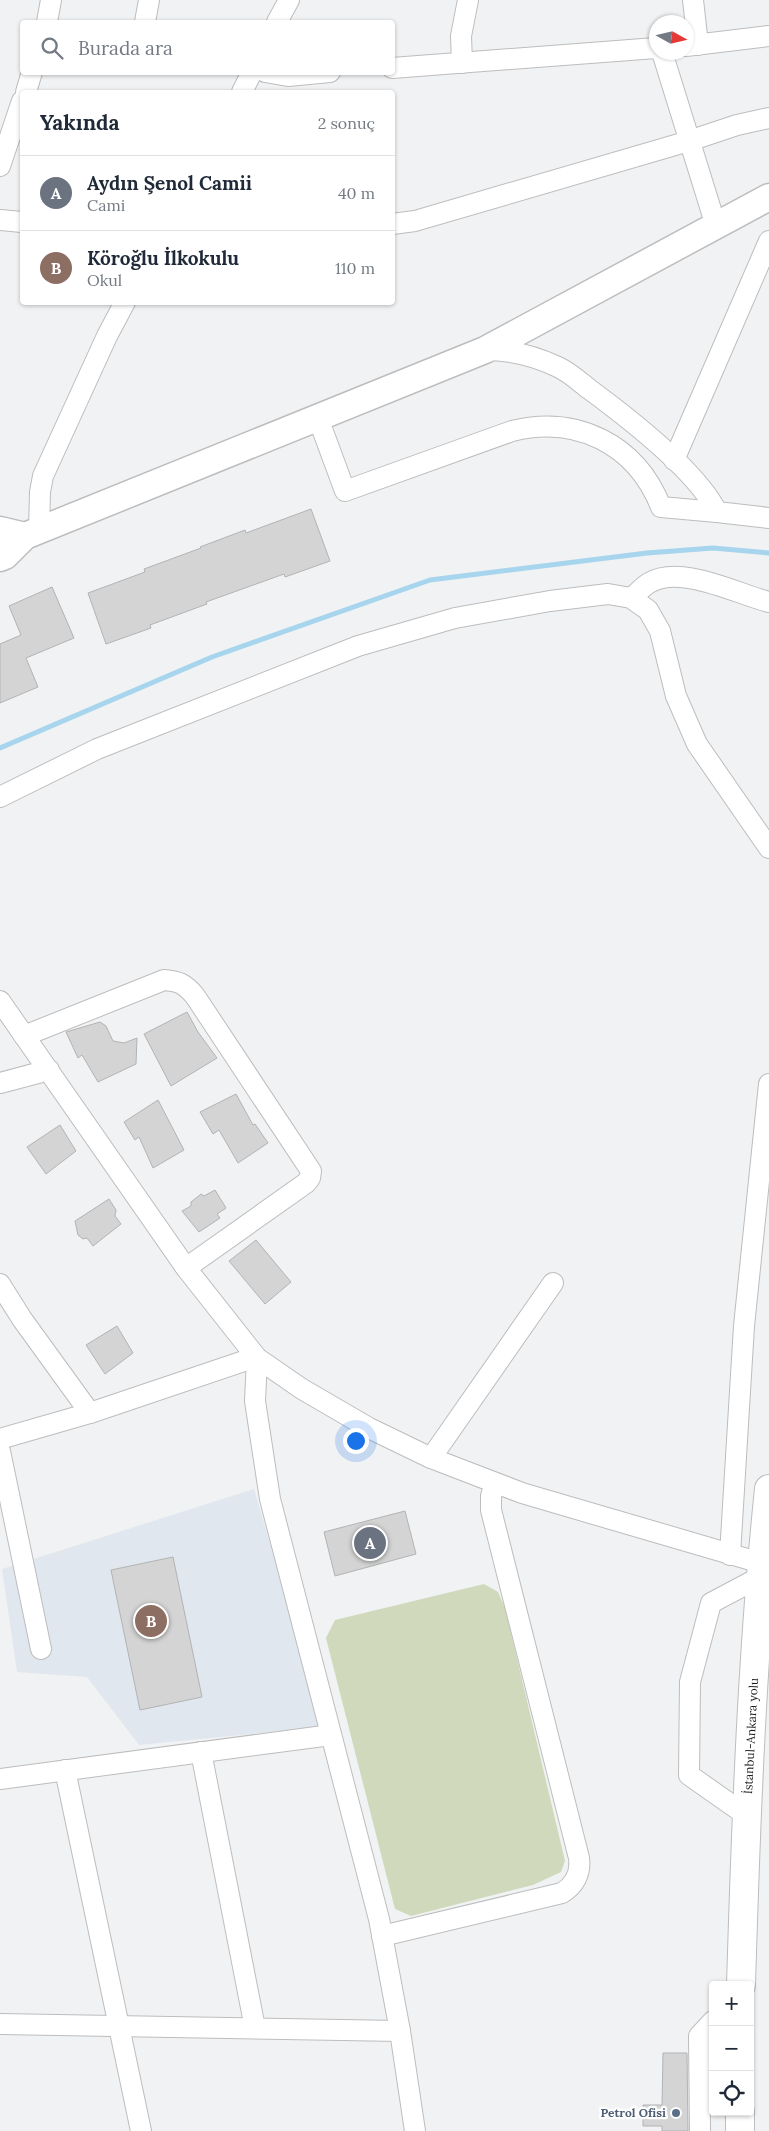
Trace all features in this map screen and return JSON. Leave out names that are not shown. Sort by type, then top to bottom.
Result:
[{"type":"highway","name":"İstanbul-Ankara yolu","points":[[741,1981],[746,1815],[761,1570],[769,1489]]},
{"type":"highway","points":[[740,2116],[740,2131]]},
{"type":"main road","points":[[0,558],[5,556],[21,532],[318,418],[485,350],[769,197]]},
{"type":"street","points":[[47,20],[51,0]]},
{"type":"street","points":[[145,20],[149,0]]},
{"type":"street","points":[[279,20],[289,0]]},
{"type":"street","points":[[462,63],[460,36],[468,0]]},
{"type":"street","points":[[693,0],[693,15]]},
{"type":"street","points":[[694,46],[769,36]]},
{"type":"street","points":[[395,68],[649,49]]},
{"type":"street","points":[[664,60],[716,226]]},
{"type":"street","points":[[27,90],[31,75]]},
{"type":"street","points":[[243,90],[250,75]]},
{"type":"street","points":[[282,75],[298,75]]},
{"type":"street","points":[[0,166],[20,107]]},
{"type":"street","points":[[395,224],[415,221],[738,125],[769,118]]},
{"type":"street","points":[[0,220],[20,222]]},
{"type":"street","points":[[674,460],[769,241]]},
{"type":"street","points":[[21,532],[40,492],[43,476],[107,336],[124,305]]},
{"type":"street","points":[[485,350],[507,350],[560,368],[617,409],[674,460],[704,492],[717,512]]},
{"type":"street","points":[[318,418],[345,491],[512,431],[528,427],[559,426],[597,437],[622,452],[648,480],[661,507],[769,518]]},
{"type":"street","points":[[631,598],[649,583],[660,579],[679,577],[699,580],[769,602]]},
{"type":"street","points":[[0,797],[97,749],[358,646],[455,618],[550,601],[608,594],[631,598],[648,610],[660,631],[676,696],[696,744],[769,848]]},
{"type":"street","points":[[24,1036],[164,980],[178,981],[195,996],[311,1171],[310,1178],[306,1183],[186,1268]]},
{"type":"street","points":[[0,1001],[50,1070],[186,1268],[257,1357],[302,1389],[369,1428],[431,1458],[522,1494],[730,1555],[761,1570],[711,1604],[690,1682],[689,1776],[746,1815]]},
{"type":"street","points":[[0,1083],[50,1070]]},
{"type":"street","points":[[730,1555],[744,1326],[769,1084]]},
{"type":"street","points":[[431,1458],[553,1283]]},
{"type":"street","points":[[0,1284],[22,1319],[90,1413]]},
{"type":"street","points":[[0,1438],[90,1413],[257,1357]]},
{"type":"street","points":[[257,1357],[255,1401],[270,1499],[382,1936],[400,2031],[415,2131]]},
{"type":"street","points":[[0,1451],[41,1649]]},
{"type":"street","points":[[382,1936],[562,1893],[568,1889],[578,1876],[579,1858],[491,1510],[491,1496],[495,1483]]},
{"type":"street","points":[[0,1778],[331,1735]]},
{"type":"street","points":[[201,1752],[255,2028]]},
{"type":"street","points":[[65,1770],[141,2131]]},
{"type":"street","points":[[0,2024],[400,2031]]},
{"type":"street","points":[[700,2131],[699,2036],[709,2025]]},
{"type":"shaded area","points":[[254,1489],[324,1727],[139,1745],[87,1677],[17,1672],[2,1569]]},
{"type":"green space","points":[[484,1584],[498,1592],[505,1608],[565,1861],[561,1872],[533,1885],[411,1916],[395,1909],[326,1638],[335,1620]]},
{"type":"building","points":[[311,509],[330,561],[285,577],[284,574],[206,602],[207,604],[150,625],[151,628],[106,644],[88,593],[145,572],[144,569],[245,530],[246,533]]},
{"type":"building","points":[[52,587],[74,638],[26,658],[38,687],[0,703],[0,644],[21,635],[9,606]]},
{"type":"building","points":[[187,1012],[198,1032],[217,1058],[171,1086],[144,1034]]},
{"type":"building","points":[[100,1022],[106,1026],[113,1041],[124,1043],[137,1038],[136,1064],[98,1082],[82,1055],[78,1058],[66,1032]]},
{"type":"building","points":[[236,1094],[253,1125],[255,1124],[268,1143],[238,1163],[219,1130],[213,1134],[200,1112]]},
{"type":"building","points":[[158,1100],[184,1150],[153,1168],[139,1137],[135,1140],[124,1122]]},
{"type":"building","points":[[60,1125],[76,1151],[46,1174],[27,1147]]},
{"type":"building","points":[[215,1190],[226,1208],[217,1214],[220,1218],[199,1232],[182,1211],[191,1206],[191,1202],[201,1194],[204,1196]]},
{"type":"building","points":[[109,1199],[116,1210],[115,1216],[121,1224],[93,1246],[87,1238],[83,1239],[78,1235],[75,1221]]},
{"type":"building","points":[[256,1240],[291,1282],[265,1304],[229,1261]]},
{"type":"building","points":[[117,1326],[133,1353],[105,1374],[86,1345]]},
{"type":"building","points":[[405,1511],[416,1554],[335,1576],[324,1532]]},
{"type":"building","points":[[173,1557],[202,1697],[140,1710],[111,1570]]},
{"type":"building","points":[[663,2053],[687,2053],[688,2131],[662,2131],[662,2126],[643,2126],[643,2105],[662,2105]]},
{"type":"waterway","points":[[0,748],[212,657],[430,580],[647,553],[713,548],[769,553]]},
{"type":"place","name":"Aydın Şenol Camii","points":[[370,1543]]},
{"type":"place","name":"Köroğlu İlkokulu","points":[[151,1621]]},
{"type":"place","name":"Petrol Ofisi","points":[[676,2113]]}]
